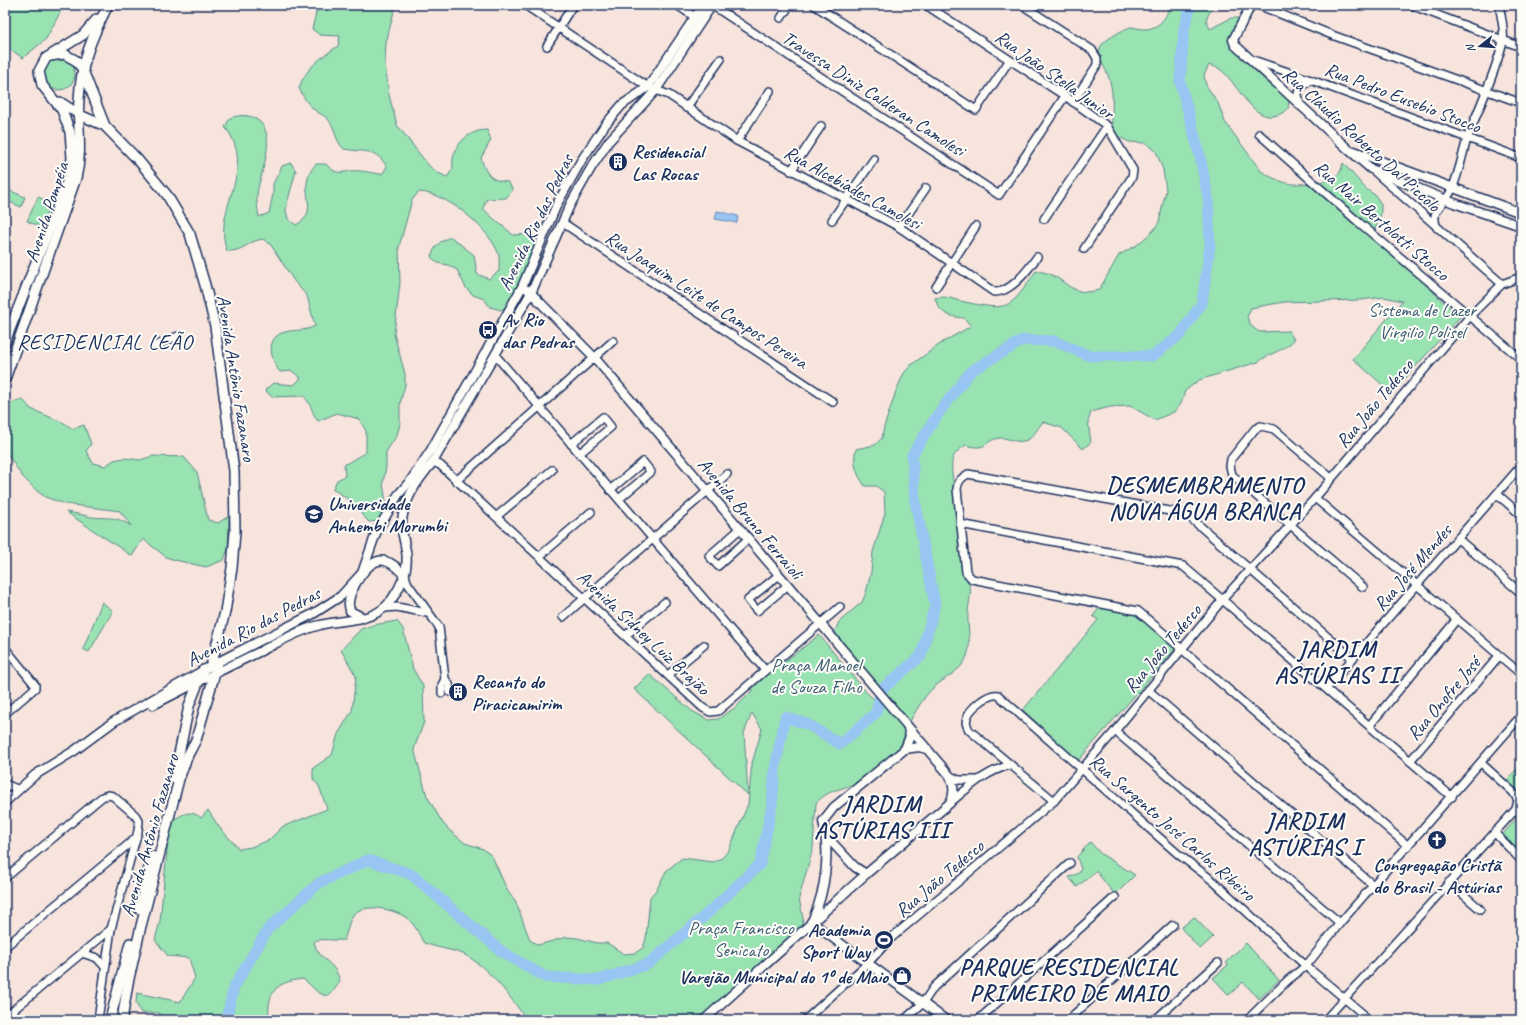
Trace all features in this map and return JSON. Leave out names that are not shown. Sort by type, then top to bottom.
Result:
[{"type":"main road","name":"Avenida Pompéia","points":[[5,342],[20,299],[71,168],[72,149],[70,132],[62,110],[55,99],[42,85],[39,76],[40,66],[50,56],[83,35],[107,5]]},
{"type":"main road","name":"Avenida Pompéia","points":[[5,379],[76,178],[80,158],[79,100],[82,68],[92,38],[107,5]]},
{"type":"main road","name":"Avenida Antônio Fazanaro","points":[[50,56],[64,54],[75,60],[82,68],[105,126]]},
{"type":"main road","name":"Avenida Antônio Fazanaro","points":[[55,99],[80,115],[105,126],[138,160],[167,195],[190,234],[215,326],[234,471],[235,532],[225,612],[198,730],[179,779],[141,926],[128,983],[122,1020]]},
{"type":"main road","points":[[80,135],[91,125],[105,126]]},
{"type":"main road","points":[[20,299],[28,300],[27,319]]},
{"type":"main road","name":"Avenida Antônio Fazanaro","points":[[110,1020],[178,760],[189,706],[199,680],[211,668]]},
{"type":"main road","points":[[189,706],[200,711],[204,707]]},
{"type":"main road","points":[[185,724],[194,722],[198,730]]},
{"type":"main road","points":[[110,1020],[119,1020]]},
{"type":"street","name":"Rua Alcebíades Camolesi","points":[[525,5],[648,87],[669,95],[686,108],[737,141],[899,227],[987,289],[994,292],[1001,292],[1008,289],[1036,259]]},
{"type":"street","points":[[547,46],[573,5]]},
{"type":"street","points":[[677,5],[695,17],[696,21],[691,29],[692,36]]},
{"type":"street","name":"Avenida Rio das Pedras","points":[[96,736],[112,722],[313,614],[341,596],[362,573],[376,533],[398,495],[411,480],[431,450],[522,287],[557,204],[581,161],[605,125],[622,105],[648,87],[703,5]]},
{"type":"street","name":"Avenida Rio das Pedras","points":[[385,608],[405,576],[407,563],[402,529],[404,517],[414,488],[433,462],[496,356],[532,291],[570,205],[591,168],[605,146],[656,90],[712,5]]},
{"type":"street","name":"Travessa Diniz Calderan Camolesi","points":[[712,5],[998,194],[1065,96]]},
{"type":"street","points":[[781,18],[790,5]]},
{"type":"street","points":[[814,5],[976,110],[1009,61]]},
{"type":"street","name":"Rua João Stella Junior","points":[[926,5],[1009,61],[1065,96],[1107,126],[1133,170],[1132,177],[1084,249]]},
{"type":"street","points":[[1022,5],[1092,50],[1097,58],[1097,65],[1073,102]]},
{"type":"street","name":"Rua Cláudio Roberto Dal Piccolo","points":[[1248,5],[1249,8],[1234,40],[1235,45],[1241,53],[1502,284]]},
{"type":"street","points":[[1258,5],[1332,35],[1521,103]]},
{"type":"street","points":[[1411,5],[1521,46]]},
{"type":"street","points":[[1437,228],[1434,215],[1436,209],[1446,200],[1452,189],[1503,40],[1499,5]]},
{"type":"street","points":[[686,108],[721,59]]},
{"type":"street","name":"Rua Pedro Eusebio Stocco","points":[[1250,60],[1310,80],[1521,158]]},
{"type":"street","points":[[1300,106],[1298,94],[1299,88],[1310,80]]},
{"type":"street","points":[[737,141],[770,91]]},
{"type":"street","points":[[791,171],[821,126]]},
{"type":"street","points":[[1044,219],[1107,126]]},
{"type":"street","name":"Rua Nair Bertolotti Stocco","points":[[1259,134],[1356,220],[1521,359]]},
{"type":"street","points":[[1348,149],[1452,189],[1521,213]]},
{"type":"street","points":[[832,220],[874,159]]},
{"type":"street","points":[[1371,169],[1446,200],[1521,226]]},
{"type":"street","points":[[899,227],[926,188]]},
{"type":"street","name":"Rua Joaquim Leite de Campos Pereira","points":[[562,223],[833,402]]},
{"type":"street","points":[[936,287],[976,226]]},
{"type":"street","name":"Rua João Tedesco","points":[[805,1020],[868,963],[890,939],[1054,801],[1115,731],[1224,599],[1315,498],[1470,316],[1502,284],[1521,277]]},
{"type":"street","name":"Avenida Bruno Ferraioli","points":[[522,287],[532,291],[594,357],[950,776]]},
{"type":"street","points":[[155,346],[178,336]]},
{"type":"street","points":[[456,481],[613,341]]},
{"type":"street","points":[[496,356],[765,670]]},
{"type":"street","points":[[571,444],[603,417],[611,427],[580,453]]},
{"type":"street","points":[[1331,478],[1274,430],[1261,426],[1256,429],[1231,459],[1230,466],[1232,475],[1363,587]]},
{"type":"street","name":"Avenida Sidney Luiz Brajão","points":[[433,462],[440,465],[456,481],[497,516],[703,708],[710,712],[718,711],[840,607]]},
{"type":"street","points":[[610,490],[643,462],[652,472],[619,499]]},
{"type":"street","name":"Rua José Mendes","points":[[1327,688],[1352,658],[1418,586],[1521,466]]},
{"type":"street","points":[[497,516],[552,470]]},
{"type":"street","points":[[564,617],[727,474]]},
{"type":"street","points":[[1352,658],[1186,514],[968,474],[958,482],[956,489],[966,572],[972,579],[1138,611],[1408,846]]},
{"type":"street","points":[[1497,494],[1521,515]]},
{"type":"street","points":[[1315,498],[1521,674]]},
{"type":"street","points":[[540,556],[591,512]]},
{"type":"street","points":[[960,524],[1183,566],[1224,599],[1452,797]]},
{"type":"street","points":[[740,529],[709,556],[718,566],[748,539]]},
{"type":"street","points":[[1458,539],[1521,593]]},
{"type":"street","points":[[364,618],[350,611],[349,601],[362,573],[377,561],[381,560],[391,563],[405,576],[408,584],[439,628],[445,679],[449,684],[446,693]]},
{"type":"street","points":[[779,575],[748,600],[757,611],[788,585]]},
{"type":"street","points":[[625,636],[665,602]]},
{"type":"street","name":"Avenida Rio das Pedras","points":[[211,668],[321,625],[364,618],[385,608],[397,607],[427,613]]},
{"type":"street","points":[[1370,725],[1457,619]]},
{"type":"street","points":[[668,675],[704,645]]},
{"type":"street","points":[[5,648],[35,685],[35,688],[8,712],[5,711]]},
{"type":"street","name":"Rua Onofre José","points":[[1410,761],[1499,656]]},
{"type":"street","name":"Avenida Rio das Pedras","points":[[5,802],[17,789],[35,775],[96,736],[199,680]]},
{"type":"street","points":[[1148,690],[1374,886]]},
{"type":"street","name":"Rua Sargento José Carlos Ribeiro","points":[[1010,765],[969,730],[966,724],[967,716],[986,696],[993,694],[998,695],[1178,854],[1212,880],[1306,966],[1363,1014]]},
{"type":"street","points":[[1247,1020],[1288,980],[1306,966],[1340,923],[1452,797],[1521,716]]},
{"type":"street","points":[[905,750],[910,736],[908,728]]},
{"type":"street","points":[[1115,731],[1340,923]]},
{"type":"street","points":[[811,922],[819,905],[826,871],[826,836],[824,821],[834,807],[905,750],[919,747],[927,749]]},
{"type":"street","points":[[1325,1020],[1516,809],[1518,800],[1513,792],[1481,763]]},
{"type":"street","points":[[704,1020],[811,922],[976,780],[998,768],[1010,765],[1054,801]]},
{"type":"street","points":[[950,776],[958,780],[976,780]]},
{"type":"street","points":[[950,776],[954,786],[953,796],[950,803]]},
{"type":"street","points":[[5,784],[17,789]]},
{"type":"street","points":[[5,878],[102,797],[108,795],[113,796],[135,815],[139,821],[137,837],[111,929],[98,1020]]},
{"type":"street","points":[[1495,833],[1521,860]]},
{"type":"street","points":[[826,836],[854,867],[866,874]]},
{"type":"street","points":[[5,947],[137,837]]},
{"type":"street","points":[[904,1020],[923,1003],[934,988],[1070,863]]},
{"type":"street","points":[[1450,882],[1480,909]]},
{"type":"street","points":[[978,1020],[1115,897]]},
{"type":"street","points":[[811,922],[946,1020]]},
{"type":"street","points":[[1068,1020],[1173,925]]},
{"type":"street","points":[[5,1014],[12,1011],[111,929]]},
{"type":"street","points":[[82,952],[96,958],[105,967]]},
{"type":"street","points":[[1156,1020],[1218,963]]},
{"type":"green space","points":[[5,5],[64,5],[46,39],[23,58],[5,46]]},
{"type":"green space","points":[[318,5],[393,5],[395,7],[386,43],[385,63],[389,95],[397,125],[429,166],[438,173],[447,177],[453,169],[454,154],[461,142],[472,133],[487,130],[491,140],[481,158],[485,168],[493,178],[508,182],[513,190],[506,198],[487,199],[483,208],[513,235],[532,234],[538,241],[528,270],[521,278],[510,305],[501,310],[490,307],[484,299],[473,295],[466,288],[457,270],[448,265],[438,263],[431,257],[438,244],[451,237],[474,255],[477,274],[489,279],[499,271],[499,255],[491,240],[484,231],[464,212],[441,198],[419,192],[412,200],[399,247],[400,283],[394,334],[405,374],[405,385],[400,404],[400,424],[397,435],[386,452],[386,467],[383,483],[386,502],[385,512],[379,521],[369,522],[362,515],[358,506],[333,489],[337,480],[345,476],[344,465],[366,452],[366,431],[359,419],[337,413],[318,421],[309,402],[304,396],[272,397],[265,390],[273,383],[294,385],[301,378],[292,371],[280,372],[274,362],[271,350],[274,339],[278,335],[285,332],[307,329],[315,326],[307,296],[294,281],[271,245],[263,239],[253,242],[238,250],[227,251],[224,235],[225,220],[236,174],[237,159],[234,143],[225,127],[230,118],[237,116],[253,117],[263,126],[267,134],[266,155],[257,195],[259,217],[269,213],[273,194],[273,184],[282,166],[291,163],[296,171],[286,210],[288,219],[296,225],[304,219],[308,213],[309,206],[307,182],[310,173],[316,164],[326,164],[331,169],[338,172],[363,171],[376,174],[382,174],[387,167],[378,156],[374,154],[364,151],[344,149],[328,120],[311,106],[304,98],[299,88],[310,69],[320,59],[338,46],[340,36],[320,35],[312,29]]},
{"type":"green space","points":[[1169,5],[1213,5],[1206,20],[1210,29],[1231,18],[1241,18],[1237,37],[1238,47],[1289,99],[1288,109],[1276,115],[1266,116],[1257,111],[1248,103],[1225,74],[1218,68],[1209,65],[1204,75],[1206,85],[1218,103],[1225,122],[1261,171],[1276,179],[1293,184],[1312,183],[1326,181],[1337,176],[1341,171],[1343,163],[1366,189],[1375,195],[1381,204],[1381,214],[1373,235],[1379,243],[1432,289],[1434,293],[1460,317],[1392,393],[1353,359],[1402,301],[1384,297],[1361,300],[1284,302],[1251,308],[1247,317],[1251,326],[1259,332],[1289,331],[1294,340],[1290,344],[1258,362],[1199,380],[1185,391],[1181,404],[1174,412],[1155,420],[1130,406],[1110,407],[1091,412],[1088,422],[1091,442],[1083,449],[1062,428],[1043,422],[1033,436],[1025,441],[1001,438],[992,440],[979,447],[966,445],[958,451],[953,459],[952,473],[966,575],[970,586],[968,613],[969,645],[967,656],[956,671],[935,686],[925,697],[910,721],[901,744],[891,759],[863,779],[826,795],[816,803],[813,848],[799,898],[803,918],[802,928],[751,983],[710,1020],[527,1020],[490,974],[472,959],[458,952],[424,943],[414,925],[404,916],[398,913],[374,908],[359,910],[354,914],[350,920],[344,940],[314,941],[319,953],[331,964],[338,974],[340,982],[334,990],[326,996],[316,991],[303,979],[293,980],[279,986],[275,990],[271,996],[269,1020],[159,1020],[160,1013],[141,1013],[136,1003],[137,993],[180,1002],[195,978],[189,958],[168,956],[155,940],[160,921],[168,841],[173,820],[187,813],[197,815],[201,818],[208,810],[219,827],[239,849],[251,847],[269,840],[282,827],[327,809],[319,786],[313,779],[313,768],[332,755],[338,734],[352,711],[356,676],[341,650],[361,629],[373,625],[397,621],[403,629],[413,669],[423,686],[424,722],[414,749],[427,796],[442,822],[449,830],[465,843],[483,849],[492,856],[508,892],[515,900],[530,940],[538,945],[567,937],[577,938],[597,943],[607,943],[624,954],[635,953],[643,948],[646,938],[650,897],[657,889],[666,871],[682,858],[713,862],[722,858],[729,850],[748,804],[752,763],[762,729],[752,713],[744,733],[748,795],[634,689],[649,674],[692,711],[709,720],[718,719],[736,707],[751,692],[756,684],[819,635],[867,693],[882,706],[890,700],[884,692],[876,687],[837,641],[835,631],[839,622],[862,602],[866,593],[871,572],[873,552],[885,513],[884,492],[876,486],[865,486],[860,478],[855,464],[856,449],[875,445],[882,438],[884,427],[896,391],[904,373],[911,365],[943,342],[971,326],[964,318],[954,317],[942,311],[935,298],[947,297],[992,307],[1001,306],[1014,300],[1036,271],[1054,276],[1080,291],[1088,292],[1099,290],[1119,255],[1137,245],[1153,231],[1159,222],[1166,190],[1163,170],[1156,151],[1146,143],[1129,142],[1112,133],[1111,85],[1101,58],[1100,50],[1101,46],[1106,41],[1128,28],[1153,28],[1164,19]]},
{"type":"green space","points":[[56,58],[62,58],[72,65],[75,74],[74,80],[68,87],[62,90],[56,90],[46,83],[43,77],[43,71],[50,61]]},
{"type":"green space","points":[[6,189],[25,197],[21,207],[5,200]]},
{"type":"green space","points":[[38,197],[51,203],[41,227],[27,221]]},
{"type":"green space","points":[[22,399],[31,409],[64,423],[73,429],[84,425],[91,444],[86,451],[93,463],[105,466],[114,460],[124,458],[140,460],[153,456],[184,457],[197,472],[208,520],[218,523],[229,516],[228,548],[224,560],[206,567],[175,560],[166,557],[143,539],[132,556],[66,512],[91,517],[116,519],[131,526],[120,511],[65,504],[45,497],[37,491],[22,476],[5,450],[6,409],[13,402]]},
{"type":"green space","points":[[102,602],[113,611],[89,652],[83,649]]},
{"type":"green space","points":[[1101,606],[1137,614],[1176,648],[1078,761],[1023,710],[1098,620],[1093,616]]},
{"type":"green space","points":[[1521,764],[1521,797],[1507,780]]},
{"type":"green space","points":[[1521,813],[1521,855],[1502,835]]},
{"type":"green space","points":[[1090,842],[1101,854],[1135,875],[1115,895],[1096,871],[1077,887],[1069,877],[1079,873],[1081,869],[1077,857]]},
{"type":"green space","points":[[1194,917],[1213,937],[1200,949],[1181,928]]},
{"type":"green space","points":[[1246,943],[1279,980],[1259,999],[1243,982],[1229,995],[1213,978],[1228,965],[1226,962]]},
{"type":"water","points":[[717,211],[738,216],[737,223],[715,219]]},
{"type":"waterway","points":[[226,1020],[234,987],[268,929],[319,883],[368,860],[411,874],[501,951],[545,977],[599,980],[648,964],[708,913],[760,864],[772,805],[775,769],[785,717],[809,725],[840,744],[876,713],[881,690],[921,656],[935,605],[915,500],[912,455],[938,414],[971,371],[1023,340],[1054,341],[1090,356],[1153,356],[1180,335],[1202,303],[1210,246],[1208,198],[1200,156],[1180,82],[1184,29],[1191,5]]},
{"type":"place","name":"Residencial Las Rocas","points":[[618,162]]},
{"type":"place","name":"Av Rio das Pedras","points":[[488,330]]},
{"type":"place","name":"Universidade Anhembi Morumbi","points":[[314,514]]},
{"type":"place","name":"Recanto do Piracicamirim","points":[[458,692]]},
{"type":"place","name":"Congregação Cristã do Brasil - Astúrias","points":[[1437,840]]},
{"type":"place","name":"Academia Sport Way","points":[[884,940]]},
{"type":"place","name":"Varejão Municipal do 1º de Maio","points":[[902,976]]},
{"type":"district","name":"RESIDENCIAL LEÃO","points":[[105,342]]},
{"type":"district","name":"DESMEMBRAMENTO NOVA ÁGUA BRANCA","points":[[1205,498]]},
{"type":"district","name":"JARDIM ASTÚRIAS II","points":[[1337,662]]},
{"type":"district","name":"JARDIM ASTÚRIAS III","points":[[882,817]]},
{"type":"district","name":"JARDIM ASTÚRIAS I","points":[[1305,834]]},
{"type":"district","name":"PARQUE RESIDENCIAL PRIMEIRO DE MAIO","points":[[1069,980]]},
{"type":"park label","name":"Sistema de Lazer Virgilio Polisel","points":[[1422,320]]},
{"type":"park label","name":"Praça Manoel de Souza Filho","points":[[816,675]]},
{"type":"park label","name":"Praça Francisco Senicato","points":[[741,938]]}]
